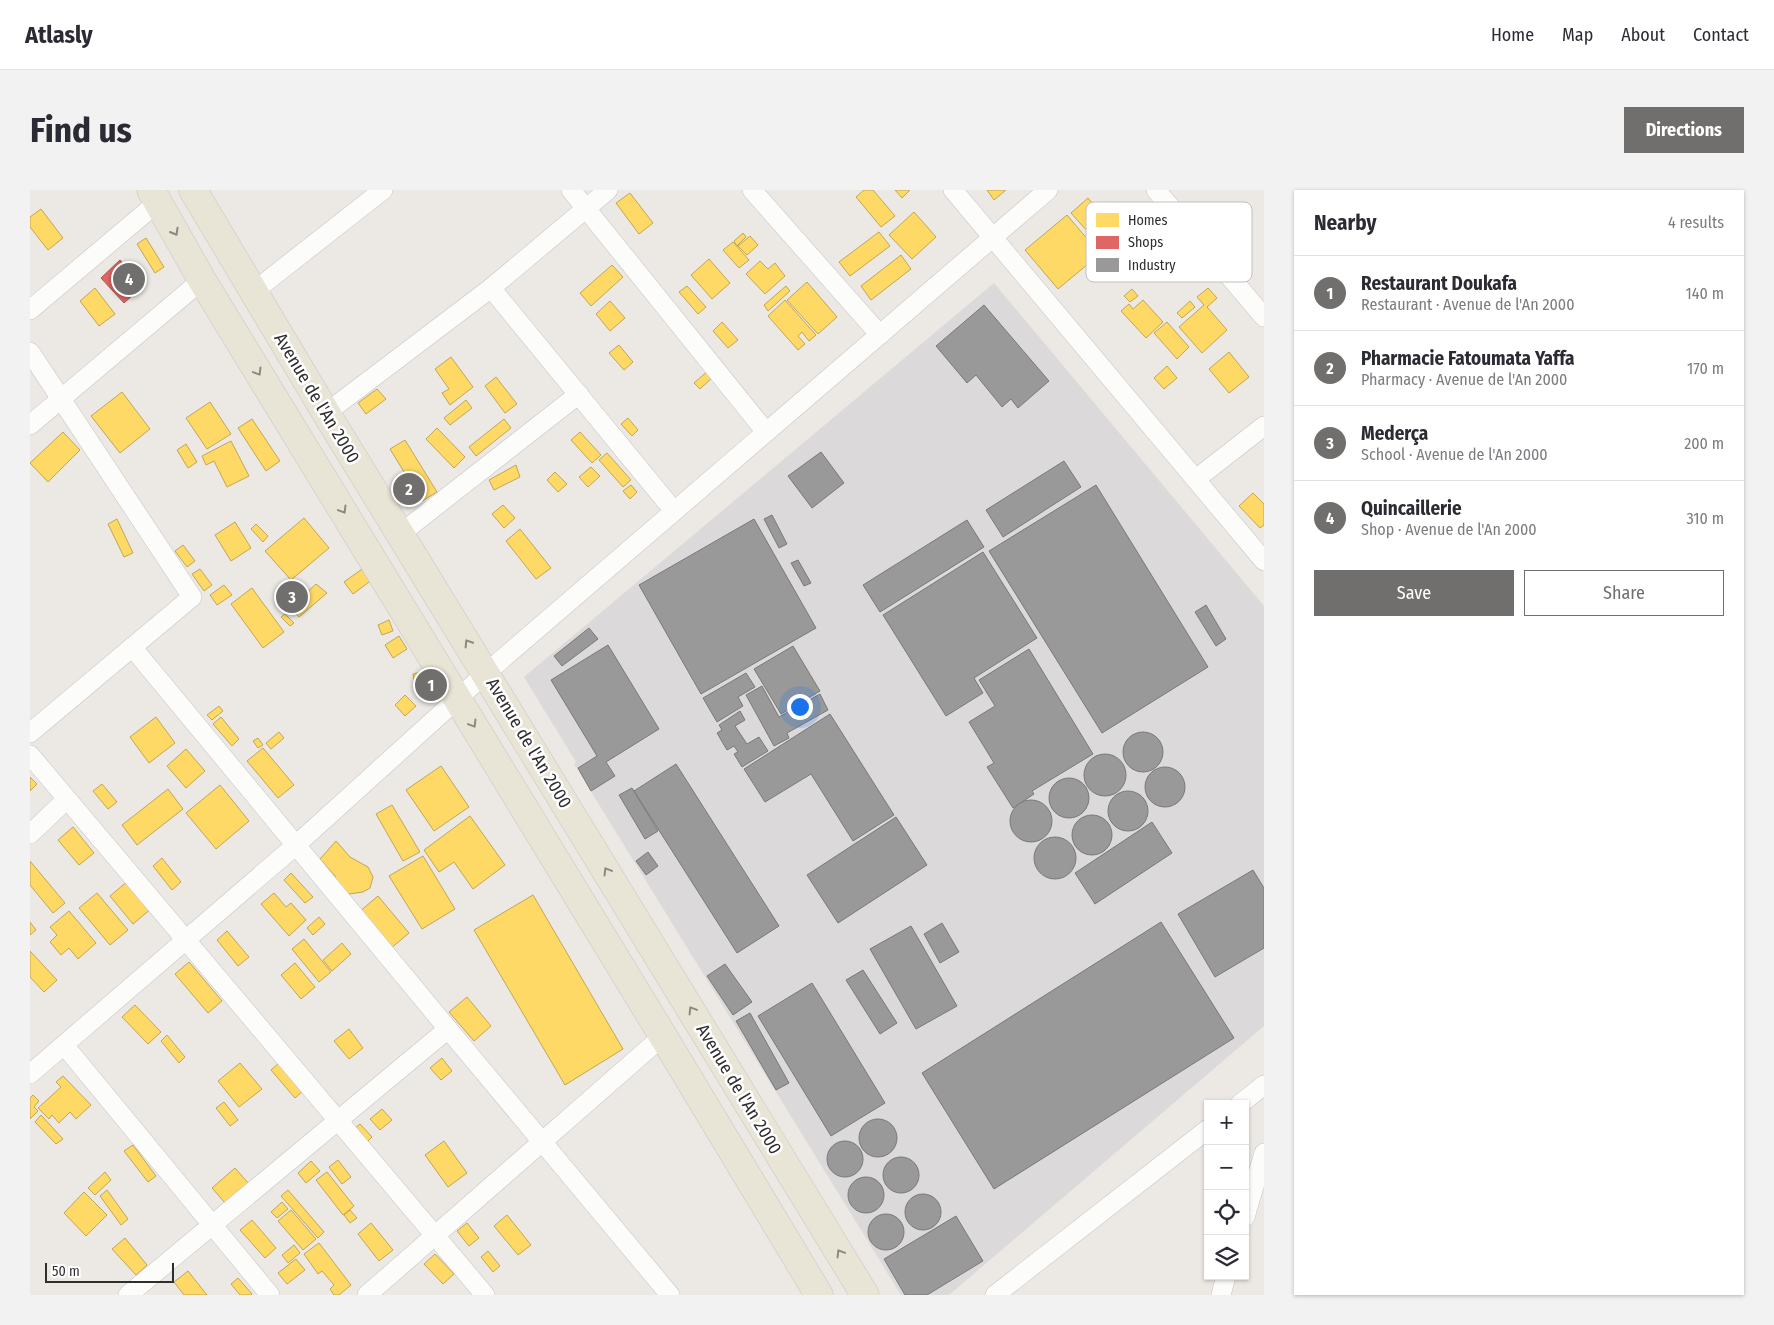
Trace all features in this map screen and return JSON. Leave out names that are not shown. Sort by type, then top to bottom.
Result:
[{"type":"main road","name":"Avenue de l'An 2000","points":[[193,190],[326,413],[865,1295]]},
{"type":"main road","name":"Avenue de l'An 2000","points":[[154,196],[202,280],[819,1295]]},
{"type":"street","points":[[253,292],[383,190]]},
{"type":"street","points":[[571,190],[766,432]]},
{"type":"street","points":[[326,413],[491,288],[608,190]]},
{"type":"street","points":[[752,190],[880,335]]},
{"type":"street","points":[[954,190],[1264,561]]},
{"type":"street","points":[[30,1074],[296,845],[486,673],[1048,190]]},
{"type":"street","points":[[1156,190],[1166,202]]},
{"type":"street","points":[[30,310],[154,196]]},
{"type":"street","points":[[30,425],[202,280]]},
{"type":"street","points":[[1234,282],[1264,317]]},
{"type":"street","points":[[491,288],[674,511]]},
{"type":"street","points":[[30,352],[192,597],[30,732]]},
{"type":"street","points":[[400,534],[579,394]]},
{"type":"street","points":[[1196,479],[1264,426]]},
{"type":"street","points":[[132,647],[670,1295]]},
{"type":"street","points":[[30,755],[484,1295]]},
{"type":"street","points":[[30,834],[67,799]]},
{"type":"street","points":[[128,1295],[448,1029]]},
{"type":"street","points":[[367,1295],[663,1036]]},
{"type":"street","points":[[64,1045],[270,1295]]},
{"type":"street","points":[[1245,1100],[1264,1085]]},
{"type":"street","points":[[995,1295],[1204,1132]]},
{"type":"street","points":[[1253,1207],[1264,1153]]},
{"type":"street","points":[[1220,1295],[1225,1280]]},
{"type":"shaded area","points":[[994,283],[1264,606],[1264,1026],[949,1295],[901,1295],[574,764],[576,762],[524,677]]},
{"type":"building: Homes","points":[[864,190],[873,190],[895,216],[881,227],[856,197]]},
{"type":"building: Homes","points":[[895,190],[910,190],[902,198]]},
{"type":"building: Homes","points":[[987,190],[1006,190],[994,200]]},
{"type":"building: Homes","points":[[630,193],[653,223],[639,234],[616,203]]},
{"type":"building: Homes","points":[[1088,198],[1091,202],[1086,202],[1086,230],[1071,213]]},
{"type":"building: Homes","points":[[41,209],[63,238],[48,250],[30,227],[30,217]]},
{"type":"building: Homes","points":[[914,212],[936,237],[912,259],[889,235]]},
{"type":"building: Homes","points":[[1067,215],[1086,237],[1086,266],[1058,289],[1025,250]]},
{"type":"building: Homes","points":[[879,232],[890,246],[850,276],[839,262]]},
{"type":"building: Homes","points":[[743,233],[746,237],[737,246],[734,241]]},
{"type":"building: Homes","points":[[750,236],[758,245],[747,255],[738,246]]},
{"type":"building: Homes","points":[[146,238],[164,267],[155,273],[137,244]]},
{"type":"building: Homes","points":[[733,242],[749,260],[739,268],[723,250]]},
{"type":"building: Homes","points":[[901,255],[911,269],[871,300],[861,286]]},
{"type":"building: Homes","points":[[709,259],[730,283],[712,299],[691,275]]},
{"type":"building: Homes","points":[[760,261],[768,269],[775,263],[785,276],[765,294],[746,274]]},
{"type":"building: Homes","points":[[612,265],[623,277],[591,306],[580,293]]},
{"type":"building: Homes","points":[[807,282],[837,317],[818,334],[787,300]]},
{"type":"building: Homes","points":[[687,286],[706,307],[698,314],[679,292]]},
{"type":"building: Homes","points":[[786,286],[790,291],[768,311],[764,305]]},
{"type":"building: Homes","points":[[95,288],[115,314],[99,326],[80,301]]},
{"type":"building: Homes","points":[[1208,288],[1217,298],[1207,307],[1227,330],[1202,353],[1179,327],[1204,305],[1197,297]]},
{"type":"building: Homes","points":[[1132,289],[1138,296],[1130,302],[1124,296]]},
{"type":"building: Homes","points":[[785,300],[816,335],[809,341],[802,332],[798,336],[805,344],[798,350],[768,316]]},
{"type":"building: Homes","points":[[1143,300],[1163,322],[1146,338],[1121,311],[1129,304],[1133,309]]},
{"type":"building: Homes","points":[[610,301],[625,318],[610,331],[596,314]]},
{"type":"building: Homes","points":[[1190,301],[1195,307],[1182,318],[1177,313]]},
{"type":"building: Homes","points":[[722,322],[738,340],[728,348],[713,331]]},
{"type":"building: Homes","points":[[1167,322],[1189,347],[1177,359],[1154,333]]},
{"type":"building: Homes","points":[[619,345],[633,362],[624,370],[609,353]]},
{"type":"building: Homes","points":[[1229,352],[1249,377],[1229,393],[1209,369]]},
{"type":"building: Homes","points":[[451,357],[473,387],[450,405],[442,393],[449,389],[435,369]]},
{"type":"building: Homes","points":[[1167,366],[1177,378],[1164,389],[1154,378]]},
{"type":"building: Homes","points":[[709,370],[714,376],[700,389],[694,383]]},
{"type":"building: Homes","points":[[496,377],[517,404],[505,413],[485,386]]},
{"type":"building: Homes","points":[[377,389],[386,399],[366,414],[358,403]]},
{"type":"building: Homes","points":[[122,392],[150,429],[120,453],[91,416]]},
{"type":"building: Homes","points":[[466,400],[472,408],[450,425],[444,418]]},
{"type":"building: Homes","points":[[210,402],[231,434],[207,449],[186,418]]},
{"type":"building: Homes","points":[[628,418],[638,430],[632,436],[621,424]]},
{"type":"building: Homes","points":[[252,419],[280,461],[266,471],[238,428]]},
{"type":"building: Homes","points":[[504,419],[511,428],[476,456],[469,447]]},
{"type":"building: Homes","points":[[437,428],[465,457],[454,468],[426,439]]},
{"type":"building: Homes","points":[[63,432],[80,450],[48,482],[30,463]]},
{"type":"building: Homes","points":[[580,432],[601,455],[592,463],[571,440]]},
{"type":"building: Homes","points":[[405,440],[437,492],[422,501],[390,449]]},
{"type":"building: Homes","points":[[231,441],[249,476],[227,487],[214,461],[206,465],[202,456]]},
{"type":"building: Homes","points":[[186,444],[197,462],[188,468],[177,450]]},
{"type":"building: Homes","points":[[607,453],[631,480],[623,487],[599,460]]},
{"type":"building: Homes","points":[[516,465],[520,477],[494,490],[489,480]]},
{"type":"building: Homes","points":[[591,467],[600,476],[588,487],[579,477]]},
{"type":"building: Homes","points":[[555,472],[567,484],[558,492],[547,480]]},
{"type":"building: Homes","points":[[631,485],[637,492],[630,499],[623,491]]},
{"type":"building: Homes","points":[[1253,493],[1264,504],[1264,525],[1260,528],[1239,506]]},
{"type":"building: Homes","points":[[503,505],[515,518],[504,528],[492,514]]},
{"type":"building: Homes","points":[[304,518],[329,548],[291,580],[265,551]]},
{"type":"building: Homes","points":[[117,519],[133,553],[124,557],[108,524]]},
{"type":"building: Homes","points":[[235,522],[251,548],[231,561],[215,535]]},
{"type":"building: Homes","points":[[256,524],[268,536],[263,542],[251,529]]},
{"type":"building: Homes","points":[[520,529],[551,568],[536,579],[506,541]]},
{"type":"building: Homes","points":[[183,545],[195,561],[187,567],[175,551]]},
{"type":"building: Homes","points":[[365,567],[373,579],[353,594],[344,582]]},
{"type":"building: Homes","points":[[200,569],[212,585],[204,591],[192,574]]},
{"type":"building: Homes","points":[[316,584],[327,593],[299,617],[290,608]]},
{"type":"building: Homes","points":[[224,585],[232,595],[217,605],[210,595]]},
{"type":"building: Homes","points":[[252,588],[284,632],[263,648],[231,604]]},
{"type":"building: Homes","points":[[285,614],[294,623],[290,626],[281,617]]},
{"type":"building: Homes","points":[[389,620],[393,631],[382,635],[378,625]]},
{"type":"building: Homes","points":[[399,636],[407,649],[393,658],[385,645]]},
{"type":"building: Homes","points":[[425,671],[428,680],[415,684],[413,674]]},
{"type":"building: Homes","points":[[405,695],[416,706],[405,716],[395,705]]},
{"type":"building: Homes","points":[[219,706],[223,711],[212,720],[207,715]]},
{"type":"building: Homes","points":[[156,717],[175,743],[149,763],[130,737]]},
{"type":"building: Homes","points":[[221,717],[239,739],[232,746],[213,724]]},
{"type":"building: Homes","points":[[279,732],[284,738],[271,749],[266,743]]},
{"type":"building: Homes","points":[[258,738],[263,745],[258,748],[253,741]]},
{"type":"building: Homes","points":[[263,748],[294,785],[278,798],[247,761]]},
{"type":"building: Homes","points":[[186,749],[205,771],[186,788],[167,766]]},
{"type":"building: Homes","points":[[441,766],[469,807],[434,831],[406,790]]},
{"type":"building: Homes","points":[[30,777],[37,784],[30,791]]},
{"type":"building: Homes","points":[[102,784],[117,802],[108,809],[93,791]]},
{"type":"building: Homes","points":[[220,785],[249,821],[216,849],[186,813]]},
{"type":"building: Homes","points":[[168,789],[183,809],[137,845],[122,825]]},
{"type":"building: Homes","points":[[392,805],[420,852],[403,861],[376,814]]},
{"type":"building: Homes","points":[[470,816],[505,865],[473,889],[454,862],[439,872],[424,850]]},
{"type":"building: Homes","points":[[73,827],[94,853],[79,865],[58,840]]},
{"type":"building: Homes","points":[[336,841],[350,857],[368,867],[373,877],[370,888],[363,892],[349,894],[340,891],[335,876],[320,859]]},
{"type":"building: Homes","points":[[423,856],[455,909],[422,929],[389,876]]},
{"type":"building: Homes","points":[[162,858],[181,882],[172,890],[153,866]]},
{"type":"building: Homes","points":[[30,861],[65,903],[53,913],[30,885]]},
{"type":"building: Homes","points":[[291,873],[313,897],[305,903],[284,880]]},
{"type":"building: Homes","points":[[129,880],[152,908],[133,924],[110,896]]},
{"type":"building: Homes","points":[[97,893],[128,930],[110,945],[79,908]]},
{"type":"building: Homes","points":[[274,893],[286,907],[291,903],[306,920],[289,936],[261,904]]},
{"type":"building: Homes","points":[[533,895],[623,1049],[565,1085],[474,930]]},
{"type":"building: Homes","points":[[378,896],[409,933],[390,949],[359,912]]},
{"type":"building: Homes","points":[[69,911],[96,943],[78,959],[69,948],[61,955],[50,942],[57,935],[50,927]]},
{"type":"building: Homes","points":[[319,917],[325,924],[313,935],[307,928]]},
{"type":"building: Homes","points":[[30,922],[36,930],[30,935]]},
{"type":"building: Homes","points":[[227,931],[249,957],[238,966],[217,940]]},
{"type":"building: Homes","points":[[304,939],[331,972],[319,982],[292,949]]},
{"type":"building: Homes","points":[[342,943],[351,954],[332,971],[323,960]]},
{"type":"building: Homes","points":[[30,951],[57,980],[44,992],[30,977]]},
{"type":"building: Homes","points":[[189,962],[222,1001],[208,1013],[175,974]]},
{"type":"building: Homes","points":[[295,963],[315,987],[301,999],[281,975]]},
{"type":"building: Homes","points":[[467,997],[491,1026],[474,1041],[449,1012]]},
{"type":"building: Homes","points":[[135,1005],[161,1032],[148,1044],[122,1017]]},
{"type":"building: Homes","points":[[349,1029],[363,1048],[349,1059],[334,1041]]},
{"type":"building: Homes","points":[[167,1035],[185,1057],[179,1063],[161,1041]]},
{"type":"building: Homes","points":[[442,1058],[452,1071],[441,1080],[430,1068]]},
{"type":"building: Homes","points":[[240,1063],[262,1089],[239,1107],[218,1081]]},
{"type":"building: Homes","points":[[279,1063],[303,1091],[295,1098],[271,1070]]},
{"type":"building: Homes","points":[[63,1076],[91,1105],[76,1119],[70,1112],[59,1123],[52,1115],[49,1119],[38,1108],[61,1087],[56,1082]]},
{"type":"building: Homes","points":[[33,1095],[39,1101],[34,1107],[38,1111],[30,1119],[30,1098]]},
{"type":"building: Homes","points":[[224,1102],[238,1120],[230,1126],[216,1108]]},
{"type":"building: Homes","points":[[382,1109],[392,1120],[380,1130],[370,1119]]},
{"type":"building: Homes","points":[[41,1115],[63,1139],[56,1144],[35,1122]]},
{"type":"building: Homes","points":[[360,1124],[372,1137],[365,1144],[353,1130]]},
{"type":"building: Homes","points":[[444,1141],[467,1173],[448,1187],[425,1155]]},
{"type":"building: Homes","points":[[133,1145],[156,1176],[148,1182],[124,1151]]},
{"type":"building: Homes","points":[[338,1160],[351,1177],[342,1184],[329,1167]]},
{"type":"building: Homes","points":[[311,1161],[320,1171],[306,1183],[298,1173]]},
{"type":"building: Homes","points":[[235,1168],[249,1184],[226,1204],[212,1188]]},
{"type":"building: Homes","points":[[105,1172],[111,1180],[95,1195],[88,1188]]},
{"type":"building: Homes","points":[[327,1172],[354,1206],[343,1215],[316,1180]]},
{"type":"building: Homes","points":[[107,1190],[128,1219],[121,1225],[100,1196]]},
{"type":"building: Homes","points":[[288,1190],[324,1232],[318,1238],[281,1196]]},
{"type":"building: Homes","points":[[84,1192],[107,1215],[86,1236],[64,1213]]},
{"type":"building: Homes","points":[[282,1202],[288,1209],[277,1218],[271,1212]]},
{"type":"building: Homes","points":[[291,1210],[316,1239],[303,1250],[278,1221]]},
{"type":"building: Homes","points":[[350,1210],[357,1218],[350,1223],[344,1215]]},
{"type":"building: Homes","points":[[507,1215],[531,1245],[518,1255],[494,1226]]},
{"type":"building: Homes","points":[[252,1220],[276,1248],[265,1258],[240,1230]]},
{"type":"building: Homes","points":[[371,1223],[393,1250],[379,1261],[358,1234]]},
{"type":"building: Homes","points":[[467,1223],[479,1238],[469,1246],[457,1231]]},
{"type":"building: Homes","points":[[125,1238],[147,1265],[136,1275],[112,1249]]},
{"type":"building: Homes","points":[[319,1243],[351,1285],[339,1295],[334,1295],[330,1289],[334,1285],[322,1271],[318,1274],[304,1254]]},
{"type":"building: Homes","points":[[294,1245],[300,1253],[288,1263],[282,1255]]},
{"type":"building: Homes","points":[[488,1251],[500,1266],[493,1272],[481,1257]]},
{"type":"building: Homes","points":[[435,1254],[454,1274],[443,1284],[424,1264]]},
{"type":"building: Homes","points":[[296,1259],[305,1270],[287,1284],[278,1273]]},
{"type":"building: Homes","points":[[188,1271],[207,1295],[184,1295],[174,1282]]},
{"type":"building: Homes","points":[[238,1278],[251,1295],[240,1295],[231,1284]]},
{"type":"building: Shops","points":[[120,260],[143,286],[124,303],[101,278]]},
{"type":"building: Industry","points":[[984,305],[1049,381],[1018,408],[1011,399],[1002,407],[976,375],[967,383],[936,346]]},
{"type":"building: Industry","points":[[821,452],[844,483],[812,508],[788,476]]},
{"type":"building: Industry","points":[[1064,461],[1081,487],[1003,537],[986,510]]},
{"type":"building: Industry","points":[[1096,485],[1208,667],[1102,733],[989,551]]},
{"type":"building: Industry","points":[[772,515],[787,544],[779,548],[764,519]]},
{"type":"building: Industry","points":[[754,519],[816,628],[701,694],[639,585]]},
{"type":"building: Industry","points":[[967,520],[984,547],[880,612],[863,585]]},
{"type":"building: Industry","points":[[983,552],[1037,638],[974,678],[983,693],[946,716],[883,615]]},
{"type":"building: Industry","points":[[798,560],[811,583],[804,586],[791,563]]},
{"type":"building: Industry","points":[[1206,605],[1226,639],[1216,646],[1195,612]]},
{"type":"building: Industry","points":[[589,628],[598,639],[562,666],[554,656]]},
{"type":"building: Industry","points":[[608,645],[659,729],[606,762],[615,776],[591,791],[578,768],[597,756],[551,680]]},
{"type":"building: Industry","points":[[793,646],[820,691],[781,714],[754,669]]},
{"type":"building: Industry","points":[[1029,649],[1093,754],[1032,791],[1034,794],[1013,808],[987,767],[994,763],[969,722],[995,706],[979,680]]},
{"type":"building: Industry","points":[[746,673],[755,687],[738,697],[743,706],[717,722],[703,698]]},
{"type":"building: Industry","points":[[762,686],[779,717],[820,694],[828,710],[787,733],[789,738],[774,746],[746,695]]},
{"type":"building: Industry","points":[[740,711],[745,720],[735,726],[747,744],[759,737],[768,751],[742,767],[734,754],[738,752],[734,746],[727,750],[717,733],[722,730],[719,725]]},
{"type":"building: Industry","points":[[830,714],[894,815],[853,841],[811,774],[765,802],[744,769]]},
{"type":"building: Industry","points":[[1147,732],[1154,735],[1160,741],[1163,752],[1162,760],[1154,769],[1147,772],[1139,772],[1132,769],[1124,760],[1123,748],[1126,741],[1135,733]]},
{"type":"building: Industry","points":[[1105,754],[1120,760],[1126,775],[1120,790],[1105,796],[1090,790],[1084,775],[1090,760]]},
{"type":"building: Industry","points":[[676,764],[779,926],[737,953],[634,791]]},
{"type":"building: Industry","points":[[1169,767],[1176,770],[1182,776],[1185,787],[1184,795],[1176,804],[1169,807],[1161,807],[1154,804],[1146,795],[1145,783],[1148,776],[1157,768]]},
{"type":"building: Industry","points":[[1073,778],[1080,781],[1086,787],[1089,798],[1088,806],[1080,815],[1073,818],[1065,818],[1058,815],[1050,806],[1049,794],[1052,787],[1061,779]]},
{"type":"building: Industry","points":[[632,788],[658,831],[645,839],[619,795]]},
{"type":"building: Industry","points":[[1132,791],[1139,794],[1145,800],[1148,811],[1147,819],[1139,828],[1132,831],[1124,831],[1117,828],[1109,819],[1108,807],[1111,800],[1120,792]]},
{"type":"building: Industry","points":[[1027,800],[1035,800],[1046,806],[1052,821],[1046,836],[1035,842],[1027,842],[1016,836],[1010,825],[1010,817],[1016,806]]},
{"type":"building: Industry","points":[[1096,815],[1103,818],[1109,824],[1112,835],[1111,843],[1103,852],[1096,855],[1088,855],[1081,852],[1073,843],[1072,831],[1075,824],[1084,816]]},
{"type":"building: Industry","points":[[896,817],[927,865],[838,923],[807,875]]},
{"type":"building: Industry","points":[[1152,822],[1172,853],[1095,904],[1075,873]]},
{"type":"building: Industry","points":[[1055,837],[1070,843],[1076,858],[1070,873],[1055,879],[1040,873],[1034,858],[1040,843]]},
{"type":"building: Industry","points":[[648,852],[658,866],[646,875],[636,861]]},
{"type":"building: Industry","points":[[1253,870],[1264,888],[1264,948],[1215,977],[1178,914]]},
{"type":"building: Industry","points":[[1161,922],[1234,1038],[994,1189],[922,1073]]},
{"type":"building: Industry","points":[[942,923],[959,952],[940,963],[924,934]]},
{"type":"building: Industry","points":[[911,926],[957,1006],[916,1029],[870,949]]},
{"type":"building: Industry","points":[[725,964],[752,1002],[733,1015],[707,976]]},
{"type":"building: Industry","points":[[863,970],[897,1023],[880,1034],[846,980]]},
{"type":"building: Industry","points":[[812,983],[885,1103],[831,1136],[758,1016]]},
{"type":"building: Industry","points":[[750,1013],[789,1083],[776,1090],[736,1021]]},
{"type":"building: Industry","points":[[878,1119],[891,1125],[897,1138],[891,1151],[878,1157],[865,1151],[859,1138],[865,1125]]},
{"type":"building: Industry","points":[[845,1141],[852,1142],[858,1146],[862,1152],[862,1166],[858,1172],[852,1176],[845,1177],[838,1176],[832,1172],[828,1166],[827,1159],[828,1152],[832,1146],[838,1142]]},
{"type":"building: Industry","points":[[901,1157],[908,1158],[914,1162],[918,1168],[918,1182],[914,1188],[908,1192],[901,1193],[894,1192],[888,1188],[884,1182],[883,1175],[884,1168],[888,1162],[894,1158]]},
{"type":"building: Industry","points":[[866,1177],[873,1178],[879,1182],[883,1188],[883,1202],[879,1208],[873,1212],[866,1213],[859,1212],[853,1208],[849,1202],[848,1195],[849,1188],[853,1182],[859,1178]]},
{"type":"building: Industry","points":[[923,1194],[936,1199],[941,1212],[936,1225],[923,1230],[910,1225],[905,1212],[910,1199]]},
{"type":"building: Industry","points":[[886,1214],[893,1215],[899,1219],[903,1225],[903,1239],[899,1245],[893,1249],[886,1250],[879,1249],[873,1245],[869,1239],[868,1232],[869,1225],[873,1219],[879,1215]]},
{"type":"building: Industry","points":[[956,1216],[983,1261],[927,1295],[905,1295],[884,1259]]},
{"type":"place","name":"Quincaillerie","points":[[129,279]]},
{"type":"place","name":"Pharmacie Fatoumata Yaffa","points":[[409,489]]},
{"type":"place","name":"Mederça","points":[[292,597]]},
{"type":"place","name":"Restaurant Doukafa","points":[[431,685]]}]
